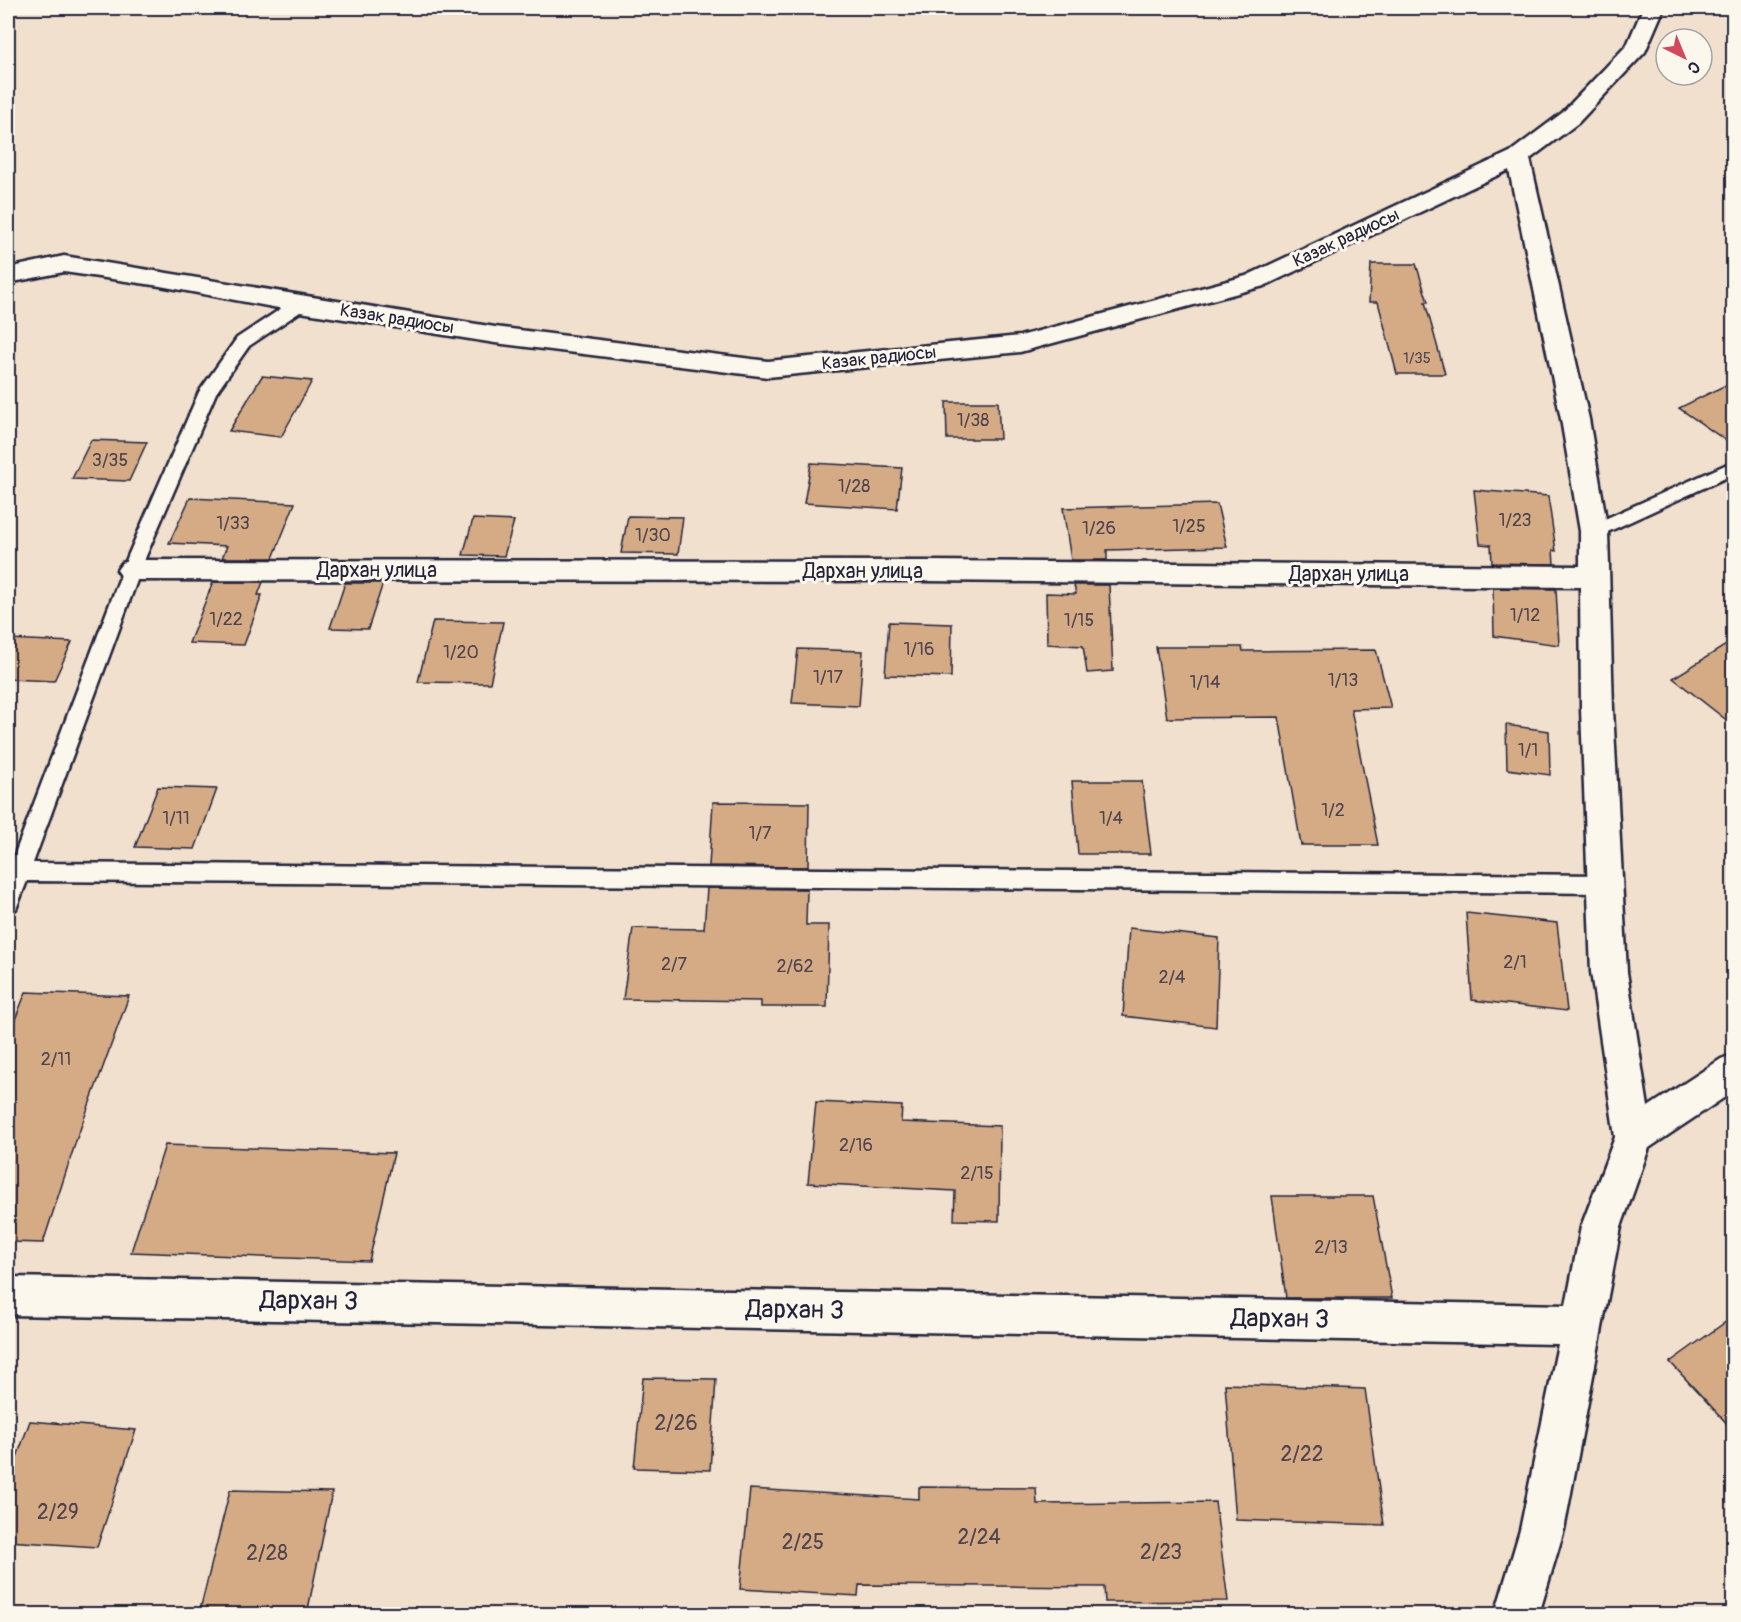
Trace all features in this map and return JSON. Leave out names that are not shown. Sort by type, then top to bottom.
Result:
[{"type":"street","name":"Казак радиосы","points":[[8,275],[64,264],[495,335],[768,369],[1020,344],[1255,281],[1518,157],[1570,118],[1637,47],[1653,8]]},
{"type":"street","points":[[1517,1614],[1542,1530],[1601,1227],[1635,1137],[1609,972],[1597,709],[1594,531],[1575,419],[1518,157]]},
{"type":"street","name":"Дархан улица","points":[[132,570],[937,571],[1594,577]]},
{"type":"street","points":[[1635,1137],[1734,1070]]},
{"type":"street","name":"Дархан 3","points":[[8,1296],[1582,1325]]},
{"type":"lane","points":[[8,903],[132,570],[208,392],[243,342],[300,304]]},
{"type":"lane","points":[[1594,531],[1734,467]]},
{"type":"lane","points":[[19,872],[1605,884]]},
{"type":"building","points":[[1371,264],[1416,264],[1428,302],[1425,302],[1445,374],[1397,374],[1378,302],[1369,302]]},
{"type":"building","points":[[262,376],[312,381],[281,437],[229,431]]},
{"type":"building","points":[[1734,381],[1734,446],[1679,408]]},
{"type":"building","points":[[946,402],[998,402],[1000,439],[947,439]]},
{"type":"building","points":[[91,440],[147,442],[129,481],[72,479]]},
{"type":"building","points":[[811,463],[902,468],[897,509],[804,503]]},
{"type":"building","points":[[1474,490],[1548,496],[1556,551],[1553,550],[1554,564],[1492,563],[1491,545],[1480,544]]},
{"type":"building","points":[[190,498],[295,503],[273,558],[222,558],[227,546],[169,543]]},
{"type":"building","points":[[1217,504],[1227,547],[1107,550],[1107,560],[1071,560],[1063,508]]},
{"type":"building","points":[[628,516],[683,517],[678,554],[621,553]]},
{"type":"building","points":[[473,519],[514,521],[504,556],[463,555]]},
{"type":"building","points":[[213,582],[263,582],[258,595],[262,595],[244,645],[189,643]]},
{"type":"building","points":[[345,583],[383,583],[368,629],[330,628]]},
{"type":"building","points":[[1074,585],[1109,585],[1113,671],[1087,673],[1083,646],[1047,644],[1046,593],[1076,594]]},
{"type":"building","points":[[1493,588],[1556,589],[1559,645],[1494,636]]},
{"type":"building","points":[[433,621],[503,622],[490,683],[418,682]]},
{"type":"building","points":[[889,622],[952,624],[951,677],[885,675]]},
{"type":"building","points":[[8,639],[72,642],[54,681],[8,679]]},
{"type":"building","points":[[1734,640],[1734,726],[1673,678]]},
{"type":"building","points":[[1156,647],[1242,647],[1243,651],[1376,650],[1391,708],[1351,709],[1378,845],[1301,845],[1279,717],[1167,718]]},
{"type":"building","points":[[798,649],[863,651],[859,706],[792,703]]},
{"type":"building","points":[[1506,725],[1549,731],[1550,775],[1507,769]]},
{"type":"building","points":[[1072,781],[1142,781],[1151,854],[1078,854]]},
{"type":"building","points":[[158,787],[217,789],[195,849],[135,847]]},
{"type":"building","points":[[713,802],[809,803],[808,867],[709,866]]},
{"type":"building","points":[[707,888],[807,889],[806,925],[829,925],[827,1007],[761,1007],[761,1001],[623,999],[633,928],[704,929]]},
{"type":"building","points":[[1466,913],[1557,923],[1567,1011],[1472,1000]]},
{"type":"building","points":[[1129,928],[1219,938],[1216,1027],[1123,1016]]},
{"type":"building","points":[[26,992],[129,996],[77,1138],[43,1243],[8,1242],[8,1037]]},
{"type":"building","points":[[816,1102],[902,1106],[901,1122],[1000,1126],[999,1221],[954,1220],[955,1191],[808,1183]]},
{"type":"building","points":[[165,1145],[394,1153],[369,1261],[131,1252]]},
{"type":"building","points":[[1272,1196],[1373,1196],[1392,1298],[1286,1298]]},
{"type":"building","points":[[1734,1316],[1734,1431],[1670,1362]]},
{"type":"building","points":[[643,1378],[716,1379],[710,1470],[634,1468]]},
{"type":"building","points":[[1225,1384],[1365,1389],[1384,1525],[1236,1520]]},
{"type":"building","points":[[30,1421],[136,1430],[97,1547],[8,1541],[8,1482]]},
{"type":"building","points":[[919,1487],[1036,1488],[1037,1504],[1215,1502],[1228,1601],[1105,1602],[1104,1587],[859,1585],[858,1596],[740,1589],[750,1489],[919,1499]]},
{"type":"building","points":[[230,1490],[332,1492],[307,1614],[199,1614]]}]
